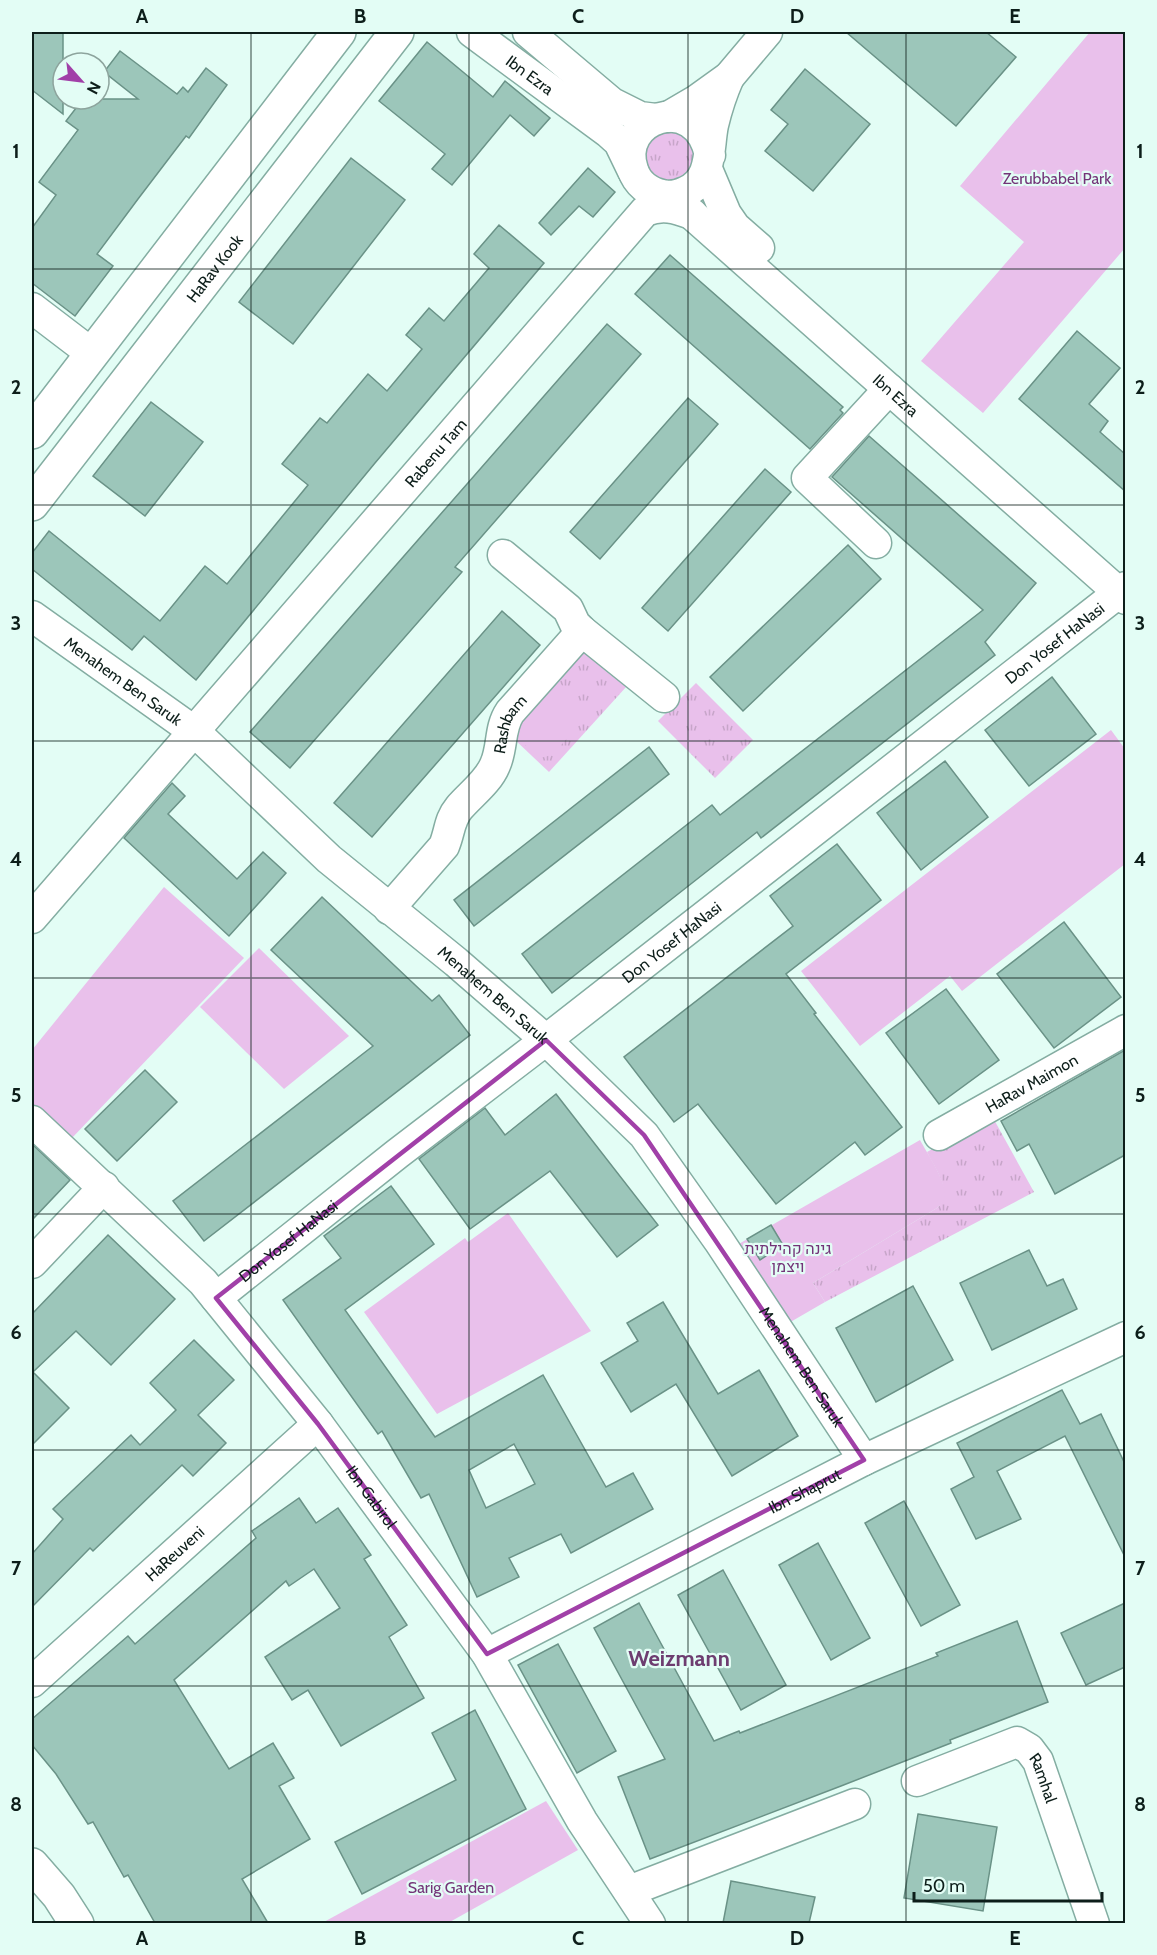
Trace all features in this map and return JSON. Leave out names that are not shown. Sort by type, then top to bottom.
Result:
[{"type":"main road","points":[[32,432],[339,32]]},
{"type":"main road","name":"HaRav Kook","points":[[32,504],[397,32]]},
{"type":"main road","points":[[34,1865],[77,1923]]},
{"type":"street","name":"Ibn Ezra","points":[[472,32],[609,133],[619,142],[633,172]]},
{"type":"street","name":"Ibn Ezra","points":[[528,32],[612,103],[640,117],[662,118]]},
{"type":"street","points":[[729,77],[717,108],[708,162],[700,181],[690,190],[678,195],[664,196],[651,192],[640,183],[633,172],[630,158],[631,146],[641,130],[697,100],[729,77],[767,32]]},
{"type":"street","points":[[662,118],[681,118],[697,128],[707,143],[708,162]]},
{"type":"street","name":"Ibn Ezra","points":[[708,162],[720,202],[735,227],[1124,588]]},
{"type":"street","name":"Ibn Ezra","points":[[664,196],[682,205],[889,389],[1124,588]]},
{"type":"street","name":"Rabenu Tam","points":[[32,918],[645,211],[657,206],[672,207],[692,214]]},
{"type":"street","points":[[32,308],[92,353]]},
{"type":"street","points":[[876,543],[807,478],[889,389]]},
{"type":"street","points":[[502,555],[568,609],[575,624],[582,631],[664,697]]},
{"type":"street","name":"Don Yosef HaNasi","points":[[216,1298],[396,1154],[546,1040],[1124,588]]},
{"type":"street","name":"Menahem Ben Saruk","points":[[32,616],[195,732],[329,859],[456,962],[546,1040],[644,1135],[719,1241],[864,1460]]},
{"type":"street","name":"Rashbam","points":[[388,909],[444,846],[448,837],[448,825],[458,809],[489,776],[495,766],[502,741],[503,725],[510,712],[582,631]]},
{"type":"street","name":"HaRav Maimon","points":[[939,1135],[1125,1030]]},
{"type":"street","name":"Ibn Gabirol","points":[[32,1121],[203,1282],[318,1424],[487,1654],[582,1821],[650,1923]]},
{"type":"street","points":[[32,1263],[104,1187]]},
{"type":"street","name":"Ibn Shaprut","points":[[487,1654],[864,1460],[1125,1337]]},
{"type":"street","name":"HaReuveni","points":[[32,1682],[318,1424]]},
{"type":"street","name":"Ramhal","points":[[917,1781],[1017,1742],[1029,1749],[1038,1761],[1094,1923]]},
{"type":"street","points":[[629,1891],[855,1804]]},
{"type":"highlighted area","points":[[546,1040],[644,1135],[864,1460],[487,1654],[318,1424],[216,1298]]},
{"type":"green space","name":"Zerubbabel Park","points":[[1090,32],[1125,32],[1125,248],[983,413],[921,361],[1024,242],[960,186]]},
{"type":"green space","points":[[665,132],[674,132],[689,139],[697,163],[679,184],[648,175],[646,149],[651,139]]},
{"type":"green space","points":[[580,642],[627,686],[549,772],[514,739]]},
{"type":"green space","points":[[552,676],[591,712],[552,755],[540,758],[516,737],[513,719]]},
{"type":"green space","points":[[696,683],[753,740],[715,778],[658,721]]},
{"type":"green space","points":[[1111,730],[1125,749],[1125,864],[962,991],[950,976],[860,1046],[801,971]]},
{"type":"green space","points":[[164,887],[244,958],[71,1139],[32,1104],[32,1050]]},
{"type":"green space","points":[[259,948],[349,1036],[284,1089],[200,1007]]},
{"type":"green space","points":[[992,1116],[1034,1192],[825,1302],[813,1283],[937,1208],[942,1202],[944,1195],[941,1180],[927,1152]]},
{"type":"green space","name":"גינה קהילתית ויצמן","points":[[920,1140],[942,1182],[945,1195],[942,1202],[937,1208],[813,1283],[825,1302],[787,1324],[737,1245]]},
{"type":"green space","points":[[508,1213],[591,1331],[437,1414],[364,1312],[465,1238],[468,1242]]},
{"type":"green space","name":"Sarig Garden","points":[[546,1801],[578,1850],[448,1923],[322,1923]]},
{"type":"building","points":[[32,32],[63,32],[63,51],[51,51],[51,105],[32,90]]},
{"type":"building","points":[[846,32],[986,32],[1016,57],[956,126]]},
{"type":"building","points":[[427,42],[493,97],[505,81],[550,118],[534,136],[510,115],[452,185],[432,169],[445,154],[379,101]]},
{"type":"building","points":[[120,51],[177,94],[183,87],[188,92],[206,68],[227,85],[189,138],[186,136],[97,254],[113,266],[75,316],[32,283],[32,228],[56,195],[39,182],[78,130],[66,121],[74,111],[111,111],[111,99],[138,99],[111,78],[111,63]]},
{"type":"building","points":[[805,69],[870,124],[813,191],[765,151],[788,124],[771,110]]},
{"type":"building","points":[[351,158],[405,200],[293,344],[239,302]]},
{"type":"building","points":[[588,168],[615,192],[593,217],[579,206],[551,235],[539,223]]},
{"type":"building","points":[[499,225],[544,263],[196,680],[144,636],[132,650],[32,569],[32,553],[49,531],[160,621],[205,566],[227,584],[308,485],[282,464],[320,418],[327,423],[368,374],[387,391],[422,349],[406,335],[429,308],[444,321],[489,268],[474,254]]},
{"type":"building","points":[[670,255],[843,407],[840,410],[843,413],[810,449],[635,294]]},
{"type":"building","points":[[607,324],[641,354],[455,567],[462,572],[290,768],[250,732]]},
{"type":"building","points":[[1077,331],[1120,368],[1089,404],[1108,421],[1100,432],[1125,454],[1125,491],[1019,399]]},
{"type":"building","points":[[688,398],[718,424],[600,559],[570,532]]},
{"type":"building","points":[[151,402],[203,442],[145,516],[93,476]]},
{"type":"building","points":[[869,436],[1036,583],[985,642],[995,655],[761,838],[757,832],[552,993],[522,954],[712,805],[720,815],[983,610],[832,477]]},
{"type":"building","points":[[765,469],[791,492],[668,631],[642,608]]},
{"type":"building","points":[[848,545],[881,579],[743,711],[710,677]]},
{"type":"building","points":[[502,611],[540,645],[372,837],[334,803]]},
{"type":"building","points":[[1052,677],[1096,734],[1029,786],[985,730]]},
{"type":"building","points":[[649,747],[669,774],[474,926],[454,900]]},
{"type":"building","points":[[945,761],[988,817],[921,870],[877,813]]},
{"type":"building","points":[[172,783],[185,796],[168,814],[237,879],[263,852],[286,873],[229,936],[124,838]]},
{"type":"building","points":[[837,844],[881,900],[786,974],[816,1013],[814,1014],[902,1127],[865,1155],[855,1142],[776,1204],[698,1104],[674,1122],[624,1057],[793,926],[770,896]]},
{"type":"building","points":[[322,897],[432,1001],[439,995],[470,1035],[204,1241],[173,1201],[373,1046],[271,950]]},
{"type":"building","points":[[1064,922],[1121,997],[1054,1048],[997,974]]},
{"type":"building","points":[[946,989],[999,1060],[939,1104],[886,1033]]},
{"type":"building","points":[[1125,1050],[1125,1155],[1055,1194],[1029,1144],[1017,1151],[1001,1121]]},
{"type":"building","points":[[145,1070],[177,1102],[117,1161],[85,1129]]},
{"type":"building","points":[[556,1094],[658,1225],[617,1257],[550,1171],[470,1229],[419,1159],[485,1108],[505,1135]]},
{"type":"building","points":[[32,1144],[70,1180],[32,1220]]},
{"type":"building","points":[[391,1186],[434,1244],[345,1310],[435,1437],[543,1375],[606,1487],[633,1473],[653,1509],[571,1553],[561,1534],[509,1558],[519,1577],[477,1597],[429,1494],[421,1498],[382,1431],[378,1434],[283,1300],[341,1258],[324,1236]],"holes":[[[514,1444],[535,1484],[486,1508],[469,1470]]]},
{"type":"building","points":[[771,1225],[783,1245],[760,1260],[747,1239]]},
{"type":"building","points":[[108,1235],[175,1299],[111,1365],[76,1331],[33,1372],[69,1408],[32,1445],[32,1314]]},
{"type":"building","points":[[1029,1250],[1047,1286],[1063,1279],[1077,1309],[992,1350],[960,1283]]},
{"type":"building","points":[[913,1286],[953,1360],[876,1402],[836,1328]]},
{"type":"building","points":[[663,1302],[718,1394],[759,1370],[798,1436],[732,1476],[676,1384],[631,1412],[601,1363],[638,1341],[627,1323]]},
{"type":"building","points":[[194,1340],[234,1380],[198,1415],[226,1443],[193,1476],[182,1465],[93,1551],[90,1548],[32,1607],[32,1554],[63,1519],[53,1509],[131,1435],[140,1445],[176,1410],[150,1383]]},
{"type":"building","points":[[1062,1390],[1080,1424],[1101,1414],[1125,1464],[1125,1557],[1065,1436],[997,1471],[1021,1519],[976,1539],[951,1489],[974,1477],[957,1443]]},
{"type":"building","points":[[299,1498],[316,1523],[338,1508],[371,1555],[364,1559],[407,1625],[389,1637],[424,1698],[341,1746],[308,1690],[292,1700],[265,1657],[340,1608],[314,1569],[289,1586],[286,1581],[174,1680],[229,1769],[273,1743],[294,1778],[279,1786],[310,1839],[242,1879],[268,1923],[155,1923],[128,1875],[124,1877],[93,1822],[88,1824],[56,1774],[32,1745],[32,1719],[128,1636],[135,1644],[256,1538],[252,1531]]},
{"type":"building","points":[[904,1501],[960,1605],[921,1626],[865,1523]]},
{"type":"building","points":[[818,1543],[870,1638],[831,1660],[779,1565]]},
{"type":"building","points":[[723,1570],[786,1685],[741,1710],[678,1595]]},
{"type":"building","points":[[639,1603],[714,1741],[938,1656],[936,1653],[1017,1621],[1048,1702],[950,1740],[951,1743],[650,1859],[618,1777],[665,1759],[594,1628]]},
{"type":"building","points":[[1125,1603],[1125,1667],[1086,1685],[1061,1633]]},
{"type":"building","points":[[558,1644],[616,1751],[577,1773],[518,1665]]},
{"type":"building","points":[[475,1710],[526,1809],[362,1894],[335,1842],[456,1780],[432,1733]]},
{"type":"building","points":[[918,1814],[997,1827],[983,1911],[904,1898]]},
{"type":"building","points":[[731,1881],[815,1897],[809,1923],[723,1923]]},
{"type":"district","name":"Weizmann","points":[[679,1658]]}]
